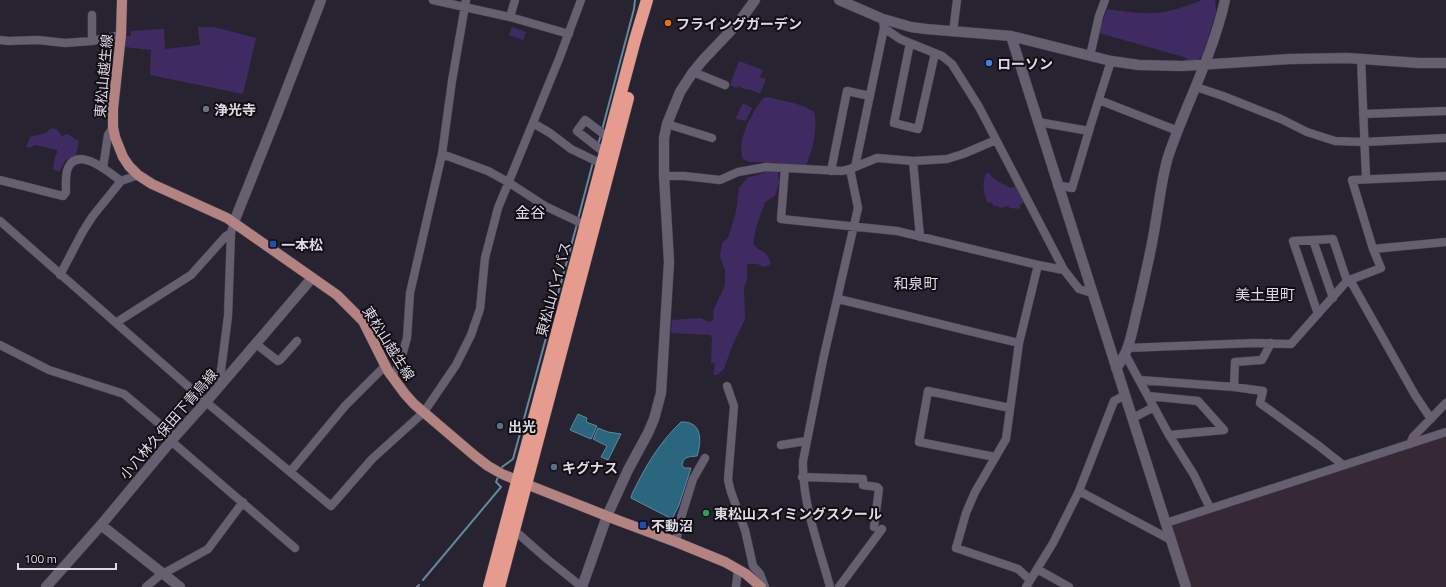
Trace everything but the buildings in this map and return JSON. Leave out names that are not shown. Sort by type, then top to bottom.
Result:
[{"type":"highway","name":"東松山バイパス","points":[[499,587],[514,530],[522,482],[585,225],[646,0]]},
{"type":"highway","name":"東松山バイパス","points":[[489,587],[522,482],[654,0]]},
{"type":"main road","name":"東松山越生線","points":[[122,0],[121,35],[113,109],[113,127],[115,137],[124,157],[129,166],[138,175],[152,184],[219,213],[234,222],[337,295],[363,321],[385,366],[405,394],[479,460],[502,474],[676,542],[738,569],[761,587]]},
{"type":"street","points":[[219,386],[228,316],[231,233],[321,0]]},
{"type":"street","points":[[433,0],[466,3],[569,34]]},
{"type":"street","points":[[510,17],[515,0]]},
{"type":"street","points":[[0,221],[60,275],[117,322],[206,402],[331,506],[372,459],[424,412],[456,365],[472,335],[480,309],[485,258],[498,208],[569,34],[581,0]]},
{"type":"street","points":[[514,530],[582,587],[607,516],[628,470],[648,433],[661,393],[669,262],[664,176],[664,138],[667,124],[680,92],[694,72],[703,60],[739,22],[755,0]]},
{"type":"street","points":[[839,0],[883,24],[900,39],[942,56],[952,64],[970,92],[1064,270],[1079,289],[1092,293]]},
{"type":"street","points":[[953,32],[956,0]]},
{"type":"street","points":[[1090,56],[1099,16],[1105,0]]},
{"type":"street","points":[[1116,368],[1123,360],[1126,351],[1152,246],[1166,164],[1216,33],[1225,0]]},
{"type":"street","points":[[392,377],[400,363],[407,338],[410,293],[442,154],[452,81],[466,3]]},
{"type":"street","points":[[92,15],[92,41]]},
{"type":"street","points":[[883,24],[953,32],[1011,36],[1111,61],[1150,66],[1204,65],[1296,59],[1361,58],[1419,63],[1446,63]]},
{"type":"street","points":[[830,587],[805,496],[802,477],[804,452],[854,227],[858,205],[853,168],[870,96],[883,24]]},
{"type":"street","points":[[0,40],[8,42],[38,40],[65,43],[92,41],[121,35]]},
{"type":"street","points":[[1011,36],[1057,185],[1186,587]]},
{"type":"street","points":[[910,43],[894,123],[918,129],[935,53]]},
{"type":"street","points":[[1361,58],[1366,179]]},
{"type":"street","points":[[1057,185],[1072,188],[1111,61]]},
{"type":"street","points":[[694,72],[725,85]]},
{"type":"street","points":[[1196,87],[1281,119],[1307,132],[1335,141],[1364,142],[1446,138]]},
{"type":"street","points":[[831,171],[847,91],[870,96]]},
{"type":"street","points":[[1099,100],[1178,131]]},
{"type":"street","points":[[1363,114],[1446,110]]},
{"type":"street","points":[[603,158],[577,131],[585,120],[609,138]]},
{"type":"street","points":[[1038,122],[1089,131]]},
{"type":"street","points":[[533,123],[550,133],[571,149],[603,158]]},
{"type":"street","points":[[667,124],[712,138]]},
{"type":"street","points":[[103,168],[108,135],[113,127]]},
{"type":"street","points":[[664,176],[684,176],[720,180],[744,170],[766,167],[831,171],[853,168],[877,158],[913,161],[955,157],[996,140]]},
{"type":"street","points":[[442,154],[488,171],[545,206],[585,225]]},
{"type":"street","points":[[0,180],[63,196],[66,192],[68,168],[74,161],[84,159],[103,168],[121,181]]},
{"type":"street","points":[[913,161],[920,237]]},
{"type":"street","points":[[785,168],[781,219],[897,231],[1064,270]]},
{"type":"street","points":[[60,275],[82,232],[92,217],[121,181],[138,175]]},
{"type":"street","points":[[1126,351],[1271,343],[1291,344],[1349,280],[1381,268],[1373,249],[1352,180],[1446,176]]},
{"type":"street","points":[[117,322],[191,275],[226,236],[231,233]]},
{"type":"street","points":[[1318,314],[1292,241],[1332,239],[1349,280],[1415,395],[1431,419]]},
{"type":"street","points":[[1313,240],[1333,298]]},
{"type":"street","points":[[1373,249],[1446,242]]},
{"type":"street","points":[[1038,265],[1019,343],[1006,440],[975,492],[966,513],[956,548],[1018,569],[1028,583],[1053,543],[1079,491],[1114,401],[1125,395]]},
{"type":"street","name":"小八林久保田下青鳥線","points":[[46,587],[312,278]]},
{"type":"street","points":[[838,299],[903,314],[956,329],[1019,343]]},
{"type":"street","points":[[256,344],[278,361],[297,342]]},
{"type":"street","points":[[1234,387],[1235,362],[1262,360],[1271,343]]},
{"type":"street","points":[[0,345],[49,370],[124,394],[295,548]]},
{"type":"street","points":[[1126,351],[1148,396],[1169,435],[1194,475],[1210,508]]},
{"type":"street","points":[[290,472],[345,406],[385,366]]},
{"type":"street","points":[[1140,380],[1234,387],[1263,391],[1260,403],[1320,446],[1343,465]]},
{"type":"street","points":[[727,386],[734,406],[728,480],[745,530],[753,566],[760,574],[765,587]]},
{"type":"street","points":[[995,457],[919,442],[928,391],[1010,408]]},
{"type":"street","points":[[1148,396],[1198,401],[1224,430],[1169,435]]},
{"type":"street","points":[[1410,444],[1413,437],[1446,403]]},
{"type":"street","points":[[1133,418],[1154,407]]},
{"type":"street","points":[[1166,523],[1446,432]]},
{"type":"street","points":[[781,446],[806,441]]},
{"type":"street","points":[[676,542],[680,521],[693,479],[705,458]]},
{"type":"street","points":[[802,477],[863,479],[862,485],[877,487],[879,489],[878,528],[839,587]]},
{"type":"street","points":[[1079,491],[1171,540]]},
{"type":"street","points":[[146,587],[164,573],[208,549],[243,502]]},
{"type":"street","points":[[101,524],[180,587]]},
{"type":"street","points":[[736,587],[738,569]]},
{"type":"street","points":[[1037,569],[1068,587]]},
{"type":"shaded area","points":[[1202,0],[1215,0],[1216,13],[1202,56],[1196,61],[1187,62],[1187,58],[1099,33],[1107,9],[1136,13],[1154,13],[1173,10]]},
{"type":"shaded area","points":[[198,27],[214,27],[256,38],[243,94],[150,75],[151,50],[124,47],[125,36],[131,36],[131,31],[164,29],[165,49],[200,45]]},
{"type":"shaded area","points":[[512,27],[526,32],[523,40],[509,35]]},
{"type":"shaded area","points":[[739,61],[763,70],[760,77],[766,79],[760,94],[738,86],[737,88],[730,85]]},
{"type":"shaded area","points":[[768,97],[798,104],[814,112],[814,138],[811,153],[806,165],[781,164],[775,162],[767,164],[761,162],[749,162],[743,159],[741,152],[743,135],[746,127],[763,98]]},
{"type":"shaded area","points":[[743,103],[752,108],[746,121],[735,119]]},
{"type":"shaded area","points":[[51,128],[56,129],[62,136],[67,134],[79,141],[76,155],[65,161],[59,172],[53,169],[57,150],[36,145],[29,148],[26,147],[30,137],[46,133]]},
{"type":"shaded area","points":[[768,171],[778,171],[779,183],[775,196],[765,202],[756,228],[753,244],[765,253],[771,264],[765,267],[757,264],[747,264],[747,280],[744,288],[745,319],[731,349],[724,369],[717,375],[713,375],[715,363],[711,363],[712,338],[710,335],[671,333],[672,320],[700,318],[710,322],[714,319],[713,311],[725,285],[725,270],[720,257],[722,243],[728,238],[736,212],[739,188],[748,177]]},
{"type":"shaded area","points":[[987,173],[1010,188],[1015,186],[1019,189],[1024,202],[1020,205],[1020,209],[1010,208],[1008,206],[1001,208],[987,202],[984,191],[984,179]]},
{"type":"shaded area","points":[[1446,433],[1446,587],[1191,587],[1172,528],[1175,524]]},
{"type":"water","points":[[578,414],[587,418],[586,422],[597,426],[591,439],[570,430]]},
{"type":"water","points":[[681,422],[688,423],[697,428],[700,444],[697,456],[684,460],[682,466],[685,468],[691,468],[679,505],[672,519],[631,498],[647,465],[666,438]]},
{"type":"water","points":[[598,428],[608,432],[621,434],[608,460],[601,457],[607,446],[593,439]]},
{"type":"waterway","points":[[602,130],[634,9],[635,0]]},
{"type":"waterway","points":[[598,144],[601,135]]},
{"type":"waterway","points":[[578,219],[593,162]]},
{"type":"waterway","points":[[501,469],[513,459],[577,224]]},
{"type":"waterway","points":[[423,580],[501,487],[496,482],[498,477]]},
{"type":"place","name":"フライングガーデン","points":[[668,23]]},
{"type":"place","name":"ローソン","points":[[989,63]]},
{"type":"place","name":"浄光寺","points":[[206,109]]},
{"type":"place","name":"一本松","points":[[273,244]]},
{"type":"place","name":"出光","points":[[500,426]]},
{"type":"place","name":"キグナス","points":[[554,467]]},
{"type":"place","name":"東松山スイミングスクール","points":[[706,513]]},
{"type":"place","name":"不動沼","points":[[643,525]]},
{"type":"district","name":"金谷","points":[[530,212]]},
{"type":"district","name":"和泉町","points":[[916,283]]},
{"type":"district","name":"美土里町","points":[[1265,294]]}]
